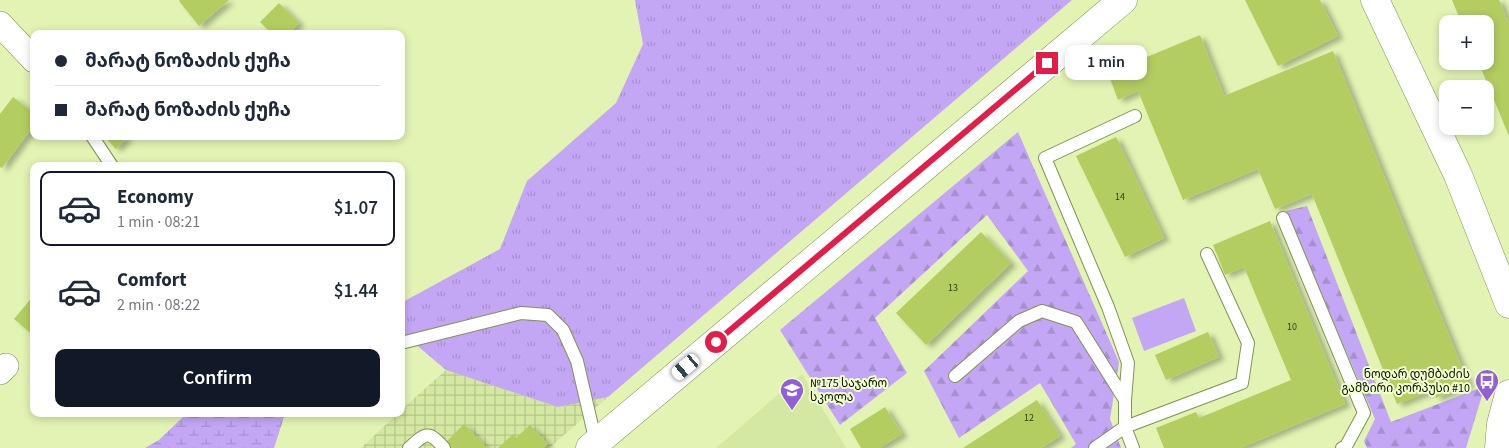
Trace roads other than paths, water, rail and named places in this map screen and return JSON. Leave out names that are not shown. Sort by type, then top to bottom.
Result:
[{"type":"street","points":[[593,446],[1123,0]]},
{"type":"street","points":[[1375,0],[1458,175],[1509,304]]},
{"type":"street","points":[[0,24],[30,56]]},
{"type":"street","points":[[1499,448],[1501,424],[1509,394]]},
{"type":"street","points":[[1505,448],[1509,443]]},
{"type":"lane","points":[[1133,448],[1125,427],[1128,363],[1108,307],[1044,158],[1135,116]]},
{"type":"lane","points":[[95,140],[109,162]]},
{"type":"lane","points":[[1283,218],[1364,413],[1346,446],[1342,448]]},
{"type":"lane","points":[[1095,448],[1125,427],[1242,383],[1248,343],[1207,254]]},
{"type":"lane","points":[[955,376],[1019,321],[1042,311],[1076,322],[1125,400]]},
{"type":"lane","points":[[405,342],[521,313],[548,315],[563,330],[577,361],[593,446]]},
{"type":"lane","points":[[409,448],[422,436],[428,434],[434,437],[444,448]]},
{"type":"place","name":"ნოდარ დუმბაძის გამზირი კორპუსი #10","points":[[1487,402]]},
{"type":"place","name":"№175 საჯარო სკოლა","points":[[792,411]]}]
